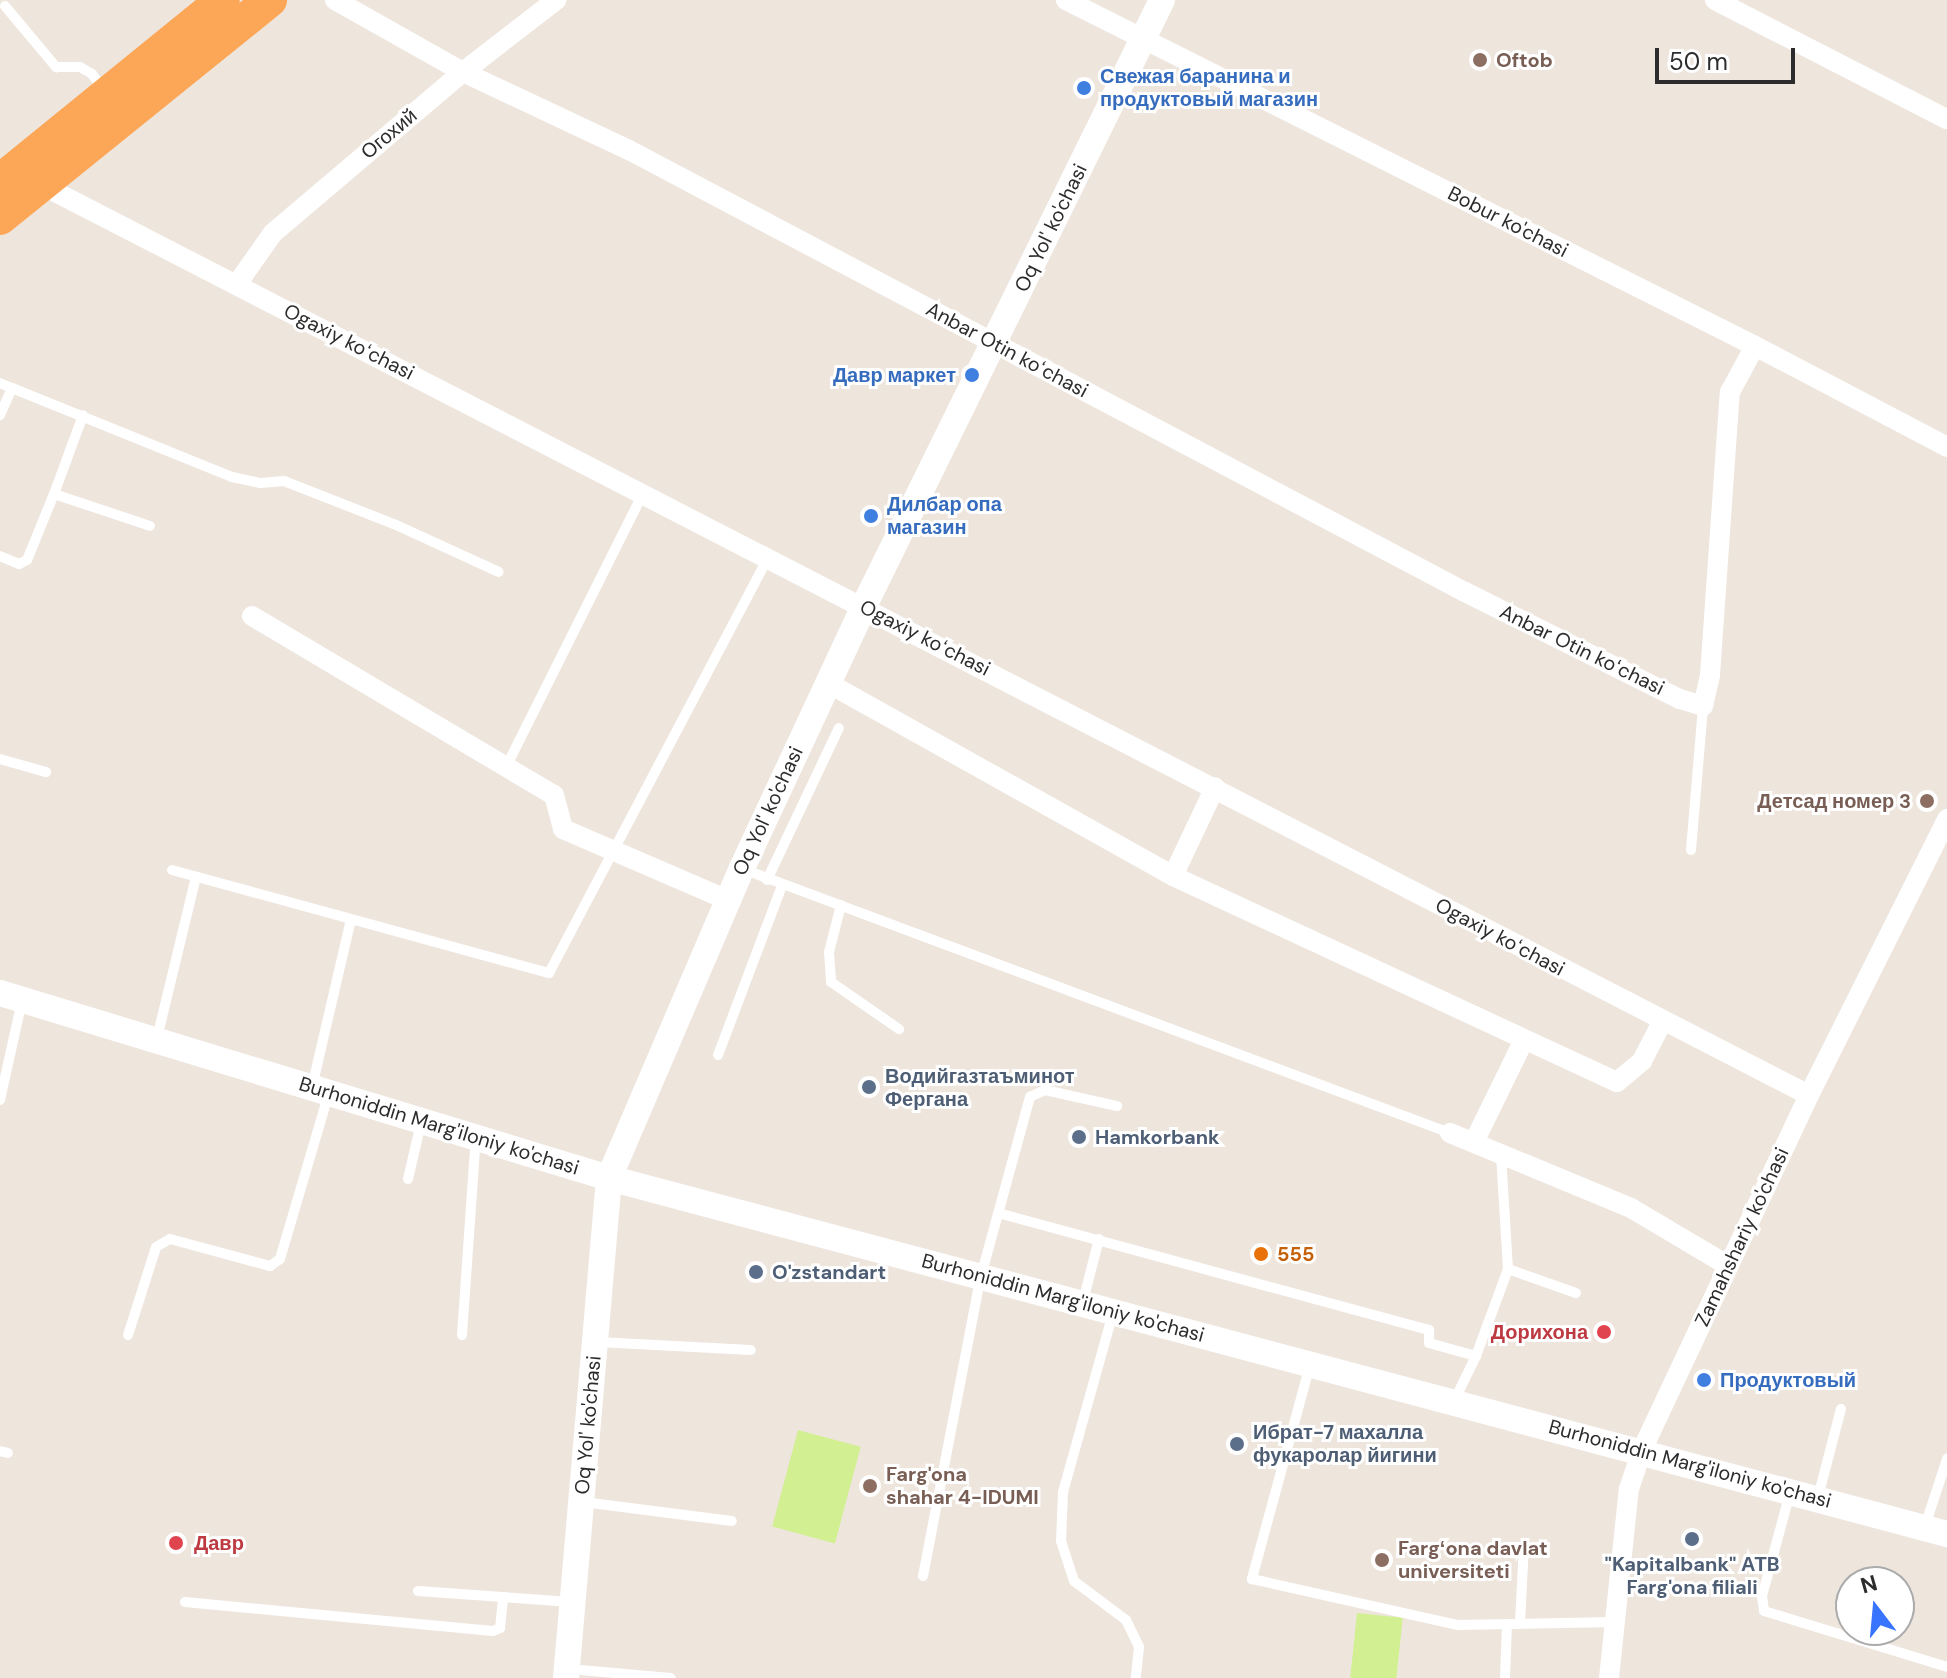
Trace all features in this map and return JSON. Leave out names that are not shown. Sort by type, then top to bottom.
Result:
[{"type":"highway","points":[[0,181],[223,0]]},
{"type":"highway","points":[[0,218],[270,0]]},
{"type":"street","name":"Anbar Otin koʻchasi","points":[[335,0],[463,72],[629,150],[1465,592],[1680,699],[1703,706]]},
{"type":"street","name":"Огохий","points":[[237,284],[273,233],[463,72],[556,0]]},
{"type":"street","name":"Bobur ko'chasi","points":[[1066,0],[1755,346],[1947,447]]},
{"type":"street","name":"Oq Yol' ko'chasi","points":[[566,1673],[609,1178],[742,868],[864,606],[1162,0]]},
{"type":"street","points":[[1715,0],[1947,119]]},
{"type":"street","name":"Ogaxiy koʻchasi","points":[[40,184],[1215,787],[1662,1022],[1809,1095]]},
{"type":"street","points":[[1703,706],[1710,675],[1730,392],[1755,346]]},
{"type":"street","points":[[252,616],[554,795],[563,829],[728,900]]},
{"type":"street","points":[[828,683],[1173,876],[1617,1082],[1642,1061],[1662,1022]]},
{"type":"street","points":[[1173,876],[1215,787]]},
{"type":"street","name":"Zamahshariy ko'chasi","points":[[1609,1678],[1629,1489],[1642,1450],[1809,1095],[1947,819]]},
{"type":"street","name":"Burhoniddin Marg'iloniy ko'chasi","points":[[11,996],[609,1178],[1642,1450],[1936,1531]]},
{"type":"street","points":[[1474,1142],[1524,1040]]},
{"type":"street","points":[[1450,1133],[1631,1208],[1727,1265]]},
{"type":"lane","points":[[5,6],[56,67],[80,67],[92,74],[107,94]]},
{"type":"lane","points":[[0,383],[232,477],[260,483],[284,481],[394,524],[499,572]]},
{"type":"lane","points":[[0,415],[12,388]]},
{"type":"lane","points":[[0,556],[19,564],[27,560],[83,415]]},
{"type":"lane","points":[[54,494],[150,526]]},
{"type":"lane","points":[[506,767],[643,494]]},
{"type":"lane","points":[[172,870],[549,973],[768,557]]},
{"type":"lane","points":[[1691,850],[1703,706]]},
{"type":"lane","points":[[767,880],[839,728]]},
{"type":"lane","points":[[0,759],[46,772]]},
{"type":"lane","points":[[742,868],[782,886],[841,905],[1450,1133]]},
{"type":"lane","points":[[157,1040],[196,877]]},
{"type":"lane","points":[[718,1055],[782,886]]},
{"type":"lane","points":[[841,905],[829,952],[831,982],[899,1029]]},
{"type":"lane","points":[[128,1335],[156,1247],[170,1239],[270,1266],[280,1259],[321,1090],[351,919]]},
{"type":"lane","points":[[0,1100],[13,1041],[11,996]]},
{"type":"lane","points":[[0,1038],[13,1041]]},
{"type":"lane","points":[[923,1576],[981,1276],[1030,1097],[1045,1090],[1117,1106]]},
{"type":"lane","points":[[408,1179],[422,1121]]},
{"type":"lane","points":[[462,1335],[476,1137]]},
{"type":"lane","points":[[1454,1401],[1476,1356],[1508,1269],[1501,1155]]},
{"type":"lane","points":[[998,1213],[1429,1330],[1429,1343],[1476,1356]]},
{"type":"lane","points":[[1082,1303],[1099,1239]]},
{"type":"lane","points":[[1508,1269],[1576,1293]]},
{"type":"lane","points":[[1114,1311],[1063,1492],[1061,1541],[1074,1581],[1126,1620],[1139,1647],[1136,1678]]},
{"type":"lane","points":[[595,1342],[751,1350]]},
{"type":"lane","points":[[1310,1364],[1252,1579],[1457,1625],[1615,1622]]},
{"type":"lane","points":[[1818,1499],[1841,1409]]},
{"type":"lane","points":[[1936,1531],[1947,1459]]},
{"type":"lane","points":[[1790,1491],[1762,1596],[1764,1611],[1947,1667]]},
{"type":"lane","points":[[581,1501],[732,1521]]},
{"type":"lane","points":[[1520,1623],[1524,1545]]},
{"type":"lane","points":[[418,1591],[572,1602]]},
{"type":"lane","points":[[185,1602],[493,1631],[500,1628],[503,1599]]},
{"type":"lane","points":[[1505,1678],[1507,1624]]},
{"type":"lane","points":[[566,1673],[671,1678]]},
{"type":"green space","points":[[798,1430],[861,1447],[835,1543],[772,1527]]},
{"type":"green space","points":[[1357,1613],[1403,1618],[1396,1678],[1350,1678]]},
{"type":"place","name":"Oftob","points":[[1480,60]]},
{"type":"place","name":"Свежая баранина и продуктовый магазин","points":[[1084,88]]},
{"type":"place","name":"Давр маркет","points":[[972,375]]},
{"type":"place","name":"Дилбар опа магазин","points":[[871,516]]},
{"type":"place","name":"Детсад номер 3","points":[[1927,801]]},
{"type":"place","name":"Водийгазтаъминот Фергана","points":[[869,1087]]},
{"type":"place","name":"Hamkorbank","points":[[1079,1137]]},
{"type":"place","name":"555","points":[[1261,1254]]},
{"type":"place","name":"O'zstandart","points":[[756,1272]]},
{"type":"place","name":"Дорихона","points":[[1604,1332]]},
{"type":"place","name":"Продуктовый","points":[[1704,1380]]},
{"type":"place","name":"Ибрат-7 махалла фукаролар йигини","points":[[1237,1444]]},
{"type":"place","name":"Farg'ona shahar 4-IDUMI","points":[[870,1486]]},
{"type":"place","name":"\"Kapitalbank\" АТB Farg'ona filiali","points":[[1692,1539]]},
{"type":"place","name":"Давр","points":[[176,1543]]},
{"type":"place","name":"Fargʻona davlat universiteti","points":[[1382,1560]]}]
